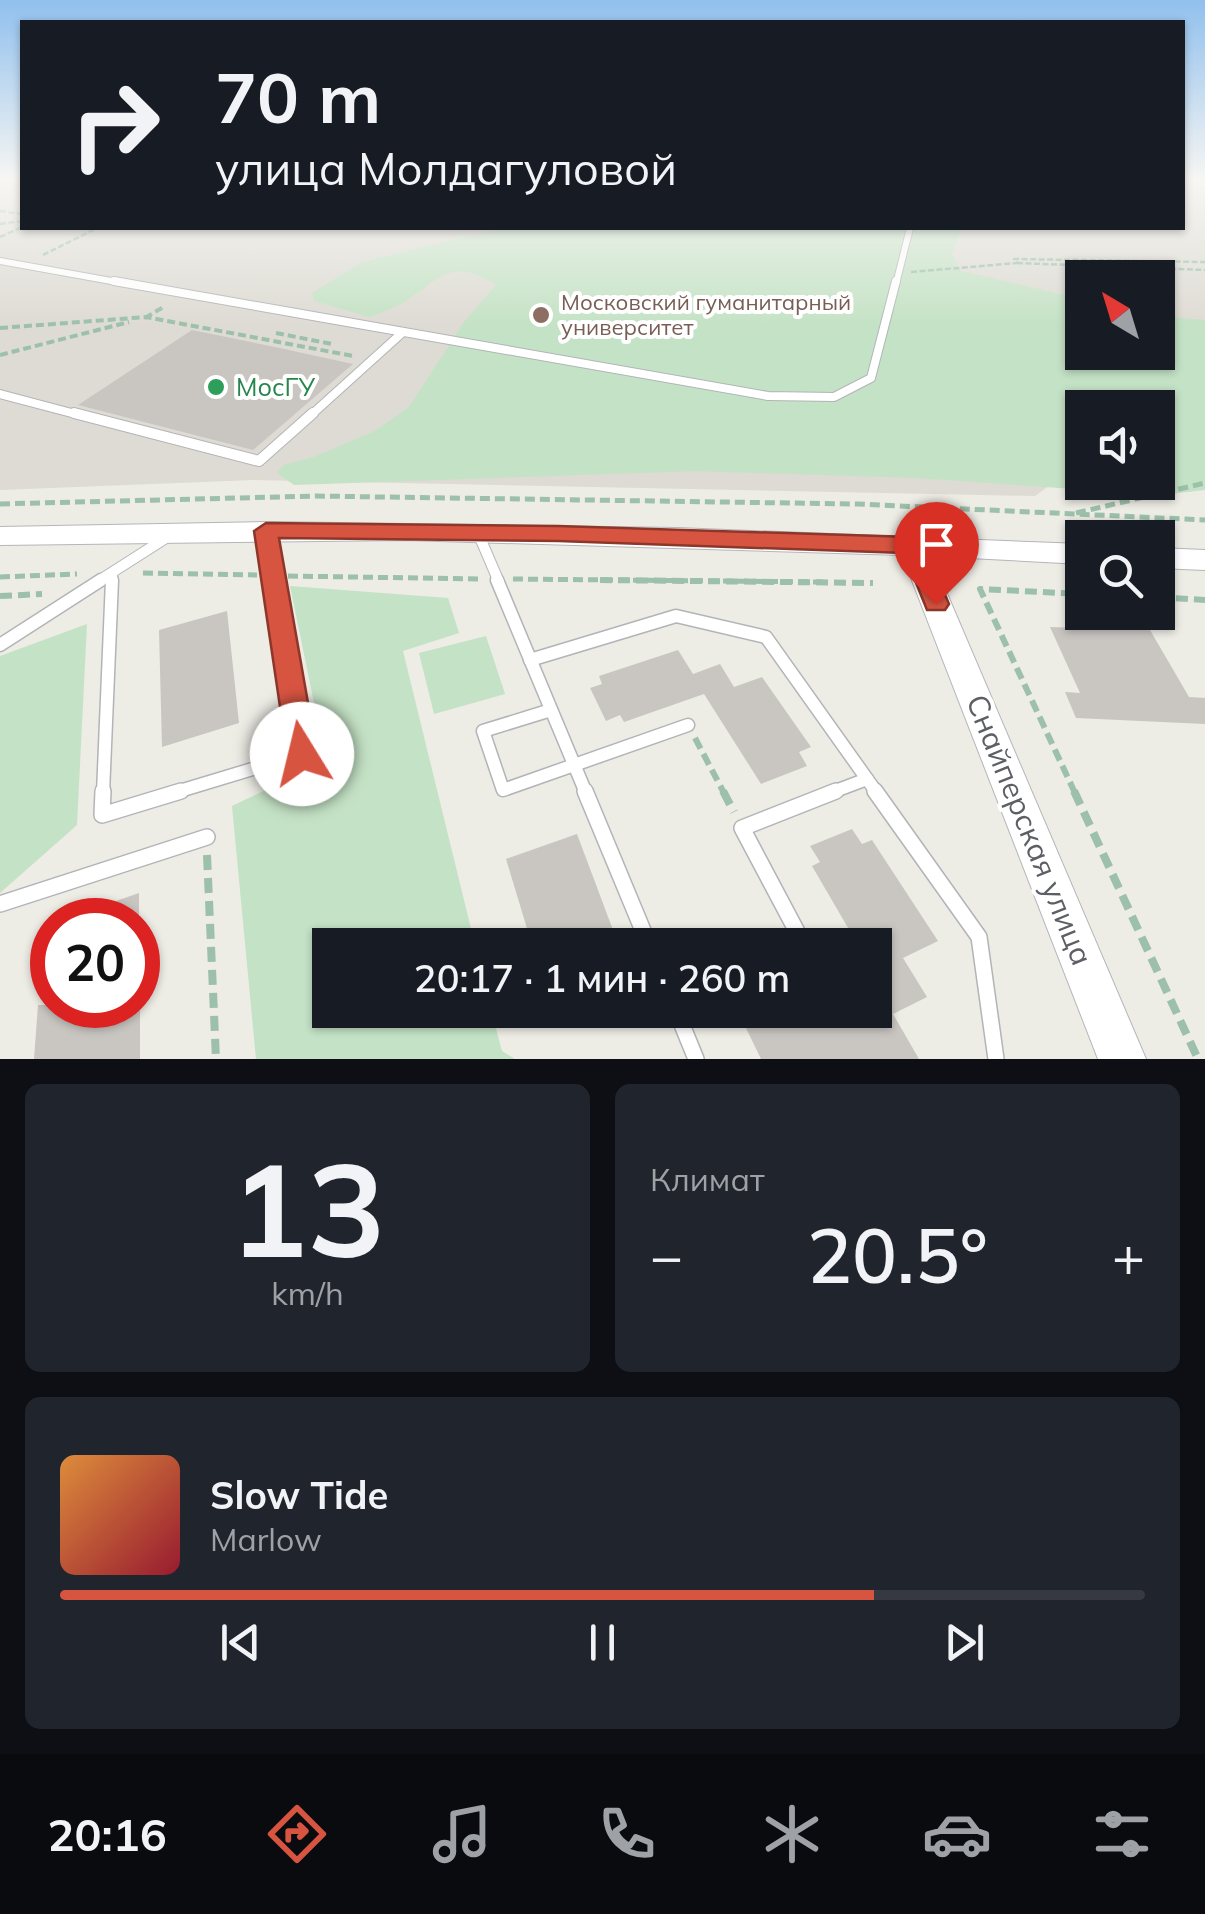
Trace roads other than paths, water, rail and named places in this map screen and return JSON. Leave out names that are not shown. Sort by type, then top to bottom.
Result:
[{"type":"street","points":[[0,536],[178,530],[478,532],[1065,553]]},
{"type":"street","name":"Снайперская улица","points":[[912,545],[1122,1059]]},
{"type":"street","points":[[1175,559],[1205,560]]},
{"type":"lane","points":[[0,261],[768,396],[834,397],[871,378],[909,230]]},
{"type":"lane","points":[[0,394],[259,461],[403,332]]},
{"type":"lane","points":[[0,645],[178,530]]},
{"type":"lane","points":[[112,573],[102,815],[302,754],[266,531]]},
{"type":"lane","points":[[478,532],[641,928]]},
{"type":"lane","points":[[530,660],[676,616],[766,637],[979,938],[996,1059]]},
{"type":"lane","points":[[550,710],[483,732],[504,790],[688,726]]},
{"type":"lane","points":[[795,928],[742,828],[867,779]]},
{"type":"lane","points":[[0,904],[206,837]]},
{"type":"lane","points":[[683,1028],[696,1059]]},
{"type":"place","name":"Московский гуманитарный университет","points":[[541,315]]},
{"type":"place","name":"МосГУ","points":[[216,387]]}]
